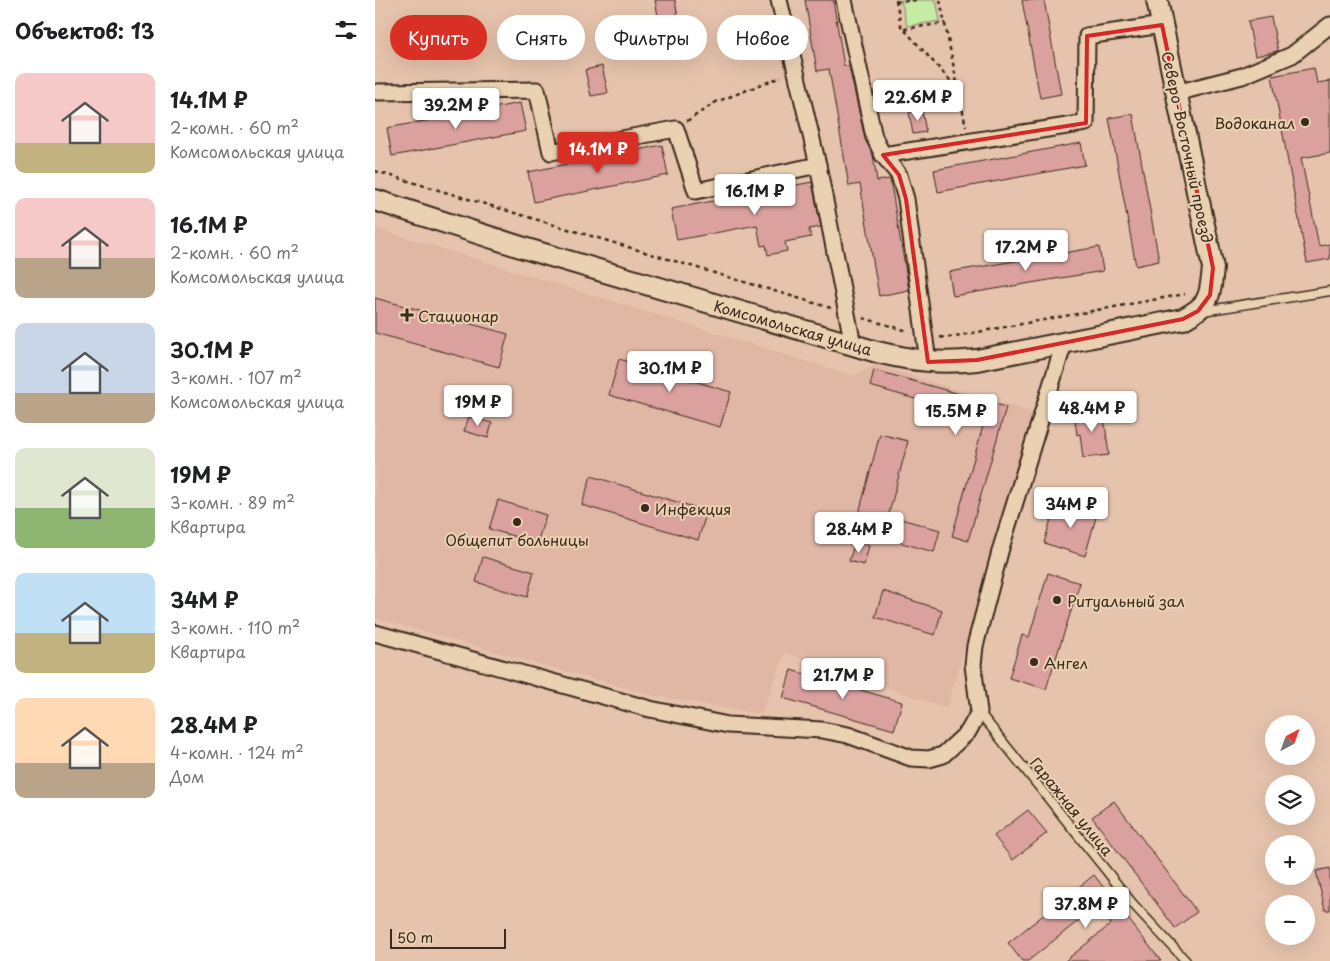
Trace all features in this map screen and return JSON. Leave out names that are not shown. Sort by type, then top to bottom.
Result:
[{"type":"street","points":[[779,0],[818,165],[853,345]]},
{"type":"street","points":[[844,0],[874,137],[883,155],[899,175],[906,199],[928,362]]},
{"type":"street","name":"Северо-Восточный проезд","points":[[1157,0],[1213,268],[1210,295],[1199,311]]},
{"type":"street","points":[[883,155],[1086,122],[1087,36],[1162,25]]},
{"type":"street","points":[[1176,94],[1242,76],[1292,55],[1330,25]]},
{"type":"street","points":[[376,90],[537,90],[551,152],[676,129],[696,191],[818,165]]},
{"type":"street","name":"Комсомольская улица","points":[[375,200],[527,249],[853,345],[893,356],[928,362],[949,363],[977,360],[1183,319],[1199,311]]},
{"type":"street","points":[[375,633],[650,709],[728,725],[822,730],[848,735],[911,758],[929,759],[943,755],[969,732],[979,712],[973,665],[975,646],[1001,548],[1064,343]]},
{"type":"lane","points":[[1199,311],[1330,291]]},
{"type":"lane","name":"Гаражная улица","points":[[979,712],[1133,904],[1186,961]]},
{"type":"path","points":[[916,0],[896,1],[901,26],[958,89]]},
{"type":"path","points":[[940,0],[969,141]]},
{"type":"path","points":[[904,29],[945,23]]},
{"type":"path","points":[[676,129],[716,102],[796,71]]},
{"type":"path","points":[[375,170],[924,336],[945,338],[1185,294]]},
{"type":"highlighted area","points":[[1162,25],[1213,268],[1210,295],[1198,311],[1183,319],[977,360],[928,362],[906,199],[899,175],[883,155],[1086,123],[1087,36]]},
{"type":"shaded area","points":[[375,228],[854,376],[876,365],[1033,413],[947,708],[785,653],[761,714],[651,695],[375,618]]},
{"type":"green space","points":[[901,0],[936,0],[940,21],[907,26]]},
{"type":"building","points":[[655,0],[675,0],[678,15],[658,15]]},
{"type":"building","points":[[805,0],[833,0],[844,66],[849,66],[865,139],[873,155],[877,181],[890,179],[909,290],[879,296],[860,184],[849,186],[829,69],[817,71]]},
{"type":"building","points":[[1022,0],[1044,0],[1061,94],[1040,98]]},
{"type":"building","points":[[1271,17],[1278,51],[1255,56],[1248,21]]},
{"type":"building","points":[[602,66],[608,93],[591,96],[585,70]]},
{"type":"building","name":"Водоканал","points":[[1314,68],[1317,83],[1330,81],[1330,153],[1301,158],[1319,246],[1330,244],[1330,259],[1307,263],[1272,76]]},
{"type":"building","points":[[520,103],[526,131],[392,156],[387,128]]},
{"type":"building","points":[[922,110],[926,132],[913,134],[909,112]]},
{"type":"building","points":[[1133,114],[1159,261],[1136,266],[1109,118]]},
{"type":"building","points":[[1081,143],[1085,165],[938,192],[934,170]]},
{"type":"building","points":[[662,145],[668,175],[534,202],[528,172]]},
{"type":"building","points":[[812,182],[821,227],[809,229],[811,237],[785,242],[787,251],[768,255],[766,245],[761,246],[757,225],[677,240],[671,209]]},
{"type":"building","points":[[1099,247],[1103,271],[953,296],[949,272]]},
{"type":"building","name":"Стационар","points":[[375,298],[508,334],[499,367],[375,333]]},
{"type":"building","points":[[619,359],[731,392],[720,427],[609,395]]},
{"type":"building","points":[[874,370],[1006,407],[968,541],[952,536],[985,419],[870,386]]},
{"type":"building","points":[[1103,408],[1109,455],[1083,458],[1080,434],[1077,435],[1074,412]]},
{"type":"building","points":[[469,417],[492,423],[488,438],[464,431]]},
{"type":"building","points":[[880,434],[908,441],[887,521],[859,513]]},
{"type":"building","name":"Инфекция","points":[[591,476],[707,511],[698,540],[582,505]]},
{"type":"building","name":"Общепит больницы","points":[[498,500],[546,515],[537,543],[489,529]]},
{"type":"building","points":[[1056,502],[1097,514],[1085,556],[1044,543]]},
{"type":"building","points":[[890,516],[940,530],[934,552],[884,538]]},
{"type":"building","points":[[855,542],[869,546],[864,565],[849,561]]},
{"type":"building","points":[[483,557],[534,572],[527,597],[476,582]]},
{"type":"building","points":[[1048,573],[1080,583],[1046,689],[1009,678],[1022,635],[1029,637]]},
{"type":"building","points":[[883,591],[942,610],[935,635],[875,617]]},
{"type":"building","points":[[791,670],[902,702],[894,730],[783,698]]},
{"type":"building","points":[[1114,801],[1197,912],[1175,928],[1092,817]]},
{"type":"building","points":[[1028,810],[1047,833],[1013,860],[994,836]]},
{"type":"building","points":[[1330,868],[1330,910],[1325,910],[1316,871]]},
{"type":"building","points":[[1094,875],[1161,961],[1065,961],[1111,924],[1097,906],[1028,961],[1022,961],[1008,943]]},
{"type":"place","name":"Водоканал","points":[[1305,122]]},
{"type":"place","name":"Стационар","points":[[407,315]]},
{"type":"place","name":"Инфекция","points":[[645,508]]},
{"type":"place","name":"Общепит больницы","points":[[517,522]]},
{"type":"place","name":"Ритуальный зал","points":[[1057,600]]},
{"type":"place","name":"Ангел","points":[[1034,662]]}]
